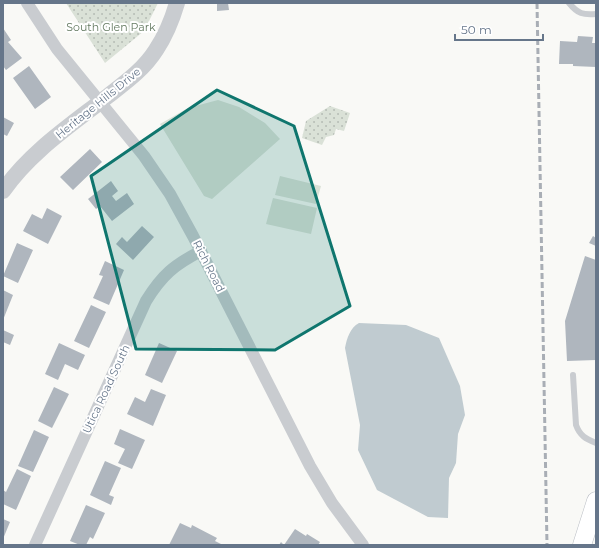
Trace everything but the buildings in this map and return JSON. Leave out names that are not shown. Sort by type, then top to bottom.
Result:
[{"type":"main road","points":[[582,545],[596,501]]},
{"type":"street","name":"Rich Road","points":[[28,3],[57,49],[144,156],[170,194],[201,251],[310,466],[332,503],[363,545]]},
{"type":"street","name":"Heritage Hills Drive","points":[[3,191],[19,170],[38,151],[137,73],[156,51],[169,26],[177,3]]},
{"type":"street","name":"Utica Road South","points":[[35,545],[146,301],[157,284],[170,270],[201,251]]},
{"type":"lane","points":[[569,3],[578,12],[585,15],[596,14]]},
{"type":"lane","points":[[573,375],[576,425],[581,435],[596,443]]},
{"type":"highlighted area","points":[[217,90],[294,126],[350,306],[275,350],[136,349],[91,176]]},
{"type":"green space","name":"South Glen Park","points":[[66,3],[158,3],[144,31],[105,63]]},
{"type":"green space","points":[[218,100],[239,107],[265,123],[280,139],[212,199],[204,196],[160,124],[188,108]]},
{"type":"green space","points":[[330,106],[350,113],[344,131],[336,129],[334,135],[326,137],[322,145],[302,138],[306,121]]},
{"type":"green space","points":[[280,176],[321,186],[316,204],[275,195]]},
{"type":"green space","points":[[273,198],[317,208],[311,234],[266,224]]},
{"type":"shaded area","points":[[359,323],[406,325],[439,338],[460,386],[465,415],[458,434],[456,463],[449,478],[448,518],[428,517],[377,490],[358,450],[360,425],[345,348],[349,334]]},
{"type":"railway","points":[[537,3],[547,545]]}]
